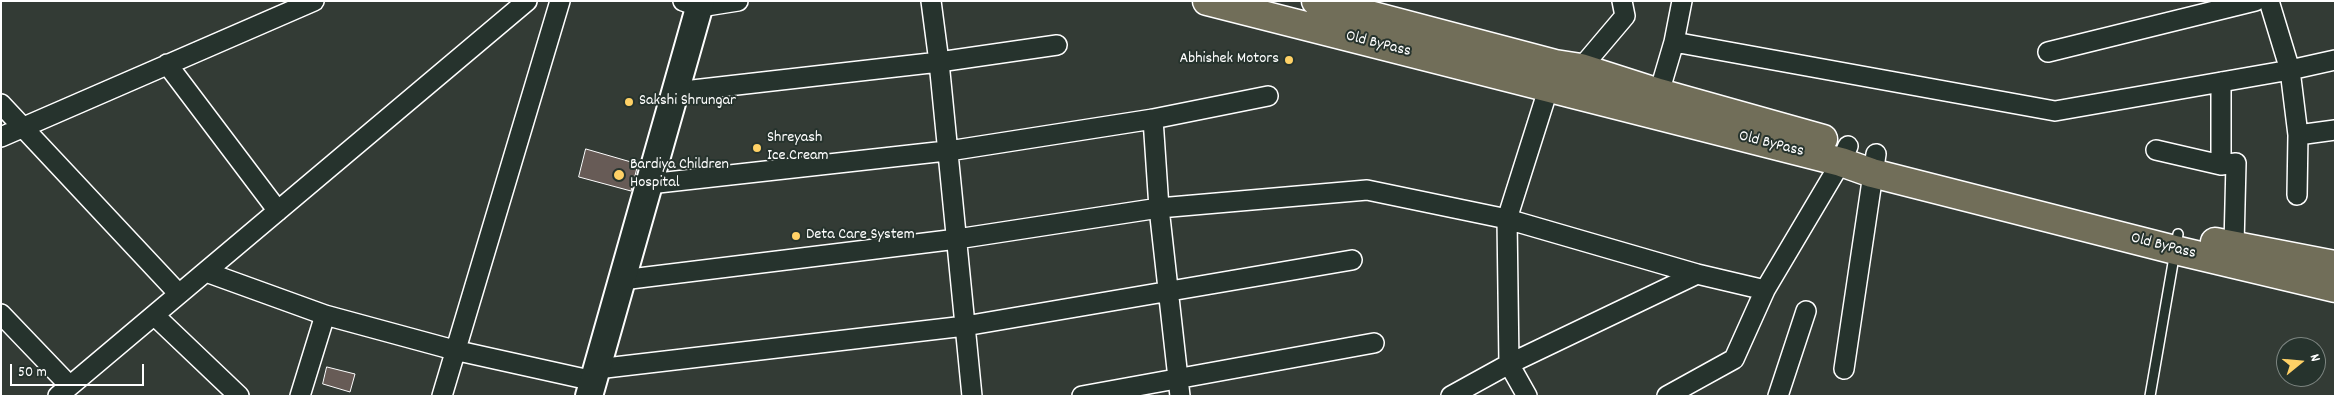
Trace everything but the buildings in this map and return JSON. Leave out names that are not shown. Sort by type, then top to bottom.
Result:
[{"type":"main road","name":"Old ByPass","points":[[1207,1],[1317,29],[1563,78]]},
{"type":"main road","name":"Old ByPass","points":[[1316,1],[1563,78],[1874,163],[2125,224],[2176,242],[2335,288]]},
{"type":"main road","points":[[593,382],[675,92],[694,3]]},
{"type":"main road","name":"Old ByPass","points":[[2176,242],[2234,245],[2335,266]]},
{"type":"street","points":[[1,136],[314,1]]},
{"type":"street","points":[[1,314],[64,391],[527,1]]},
{"type":"street","points":[[442,396],[454,350],[560,1]]},
{"type":"street","points":[[694,3],[738,1]]},
{"type":"street","points":[[932,1],[972,396]]},
{"type":"street","points":[[1316,1],[1317,29]]},
{"type":"street","points":[[1527,396],[1509,364],[1507,219],[1563,78],[1625,16],[1622,1]]},
{"type":"street","points":[[1656,104],[1674,42],[1682,1]]},
{"type":"street","points":[[2048,52],[2255,1]]},
{"type":"street","points":[[2269,1],[2290,70],[2298,135],[2297,195]]},
{"type":"street","points":[[1674,42],[2055,111],[2290,70],[2335,60]]},
{"type":"street","points":[[675,92],[939,62],[1057,45]]},
{"type":"street","points":[[167,64],[278,211]]},
{"type":"street","points":[[2221,82],[2221,165]]},
{"type":"street","points":[[649,184],[948,150],[1153,119],[1268,96]]},
{"type":"street","points":[[1,104],[179,294]]},
{"type":"street","points":[[1153,119],[1167,292],[1180,387]]},
{"type":"street","points":[[2298,135],[2335,130]]},
{"type":"street","points":[[2156,150],[2221,165],[2236,163],[2234,245]]},
{"type":"street","points":[[1667,396],[1734,359],[1765,290],[1844,154]]},
{"type":"street","points":[[1844,369],[1874,163]]},
{"type":"street","points":[[622,280],[957,239],[1159,208],[1367,190],[1507,219],[1697,274],[1765,290]]},
{"type":"street","points":[[206,272],[325,315],[454,350],[593,382],[965,326],[1352,260]]},
{"type":"street","points":[[1451,396],[1509,364],[1697,274]]},
{"type":"street","points":[[1778,396],[1806,310]]},
{"type":"street","points":[[154,315],[239,396]]},
{"type":"street","points":[[300,396],[325,315]]},
{"type":"street","points":[[1082,396],[1180,387],[1374,343]]},
{"type":"lane","points":[[2150,396],[2176,242]]},
{"type":"place","name":"Abhishek Motors","points":[[1289,60]]},
{"type":"place","name":"Sakshi Shrungar","points":[[629,102]]},
{"type":"place","name":"Shreyash Ice Cream","points":[[757,148]]},
{"type":"place","name":"Bardiya Children Hospital","points":[[619,175]]},
{"type":"place","name":"Deta Care System","points":[[796,236]]}]
